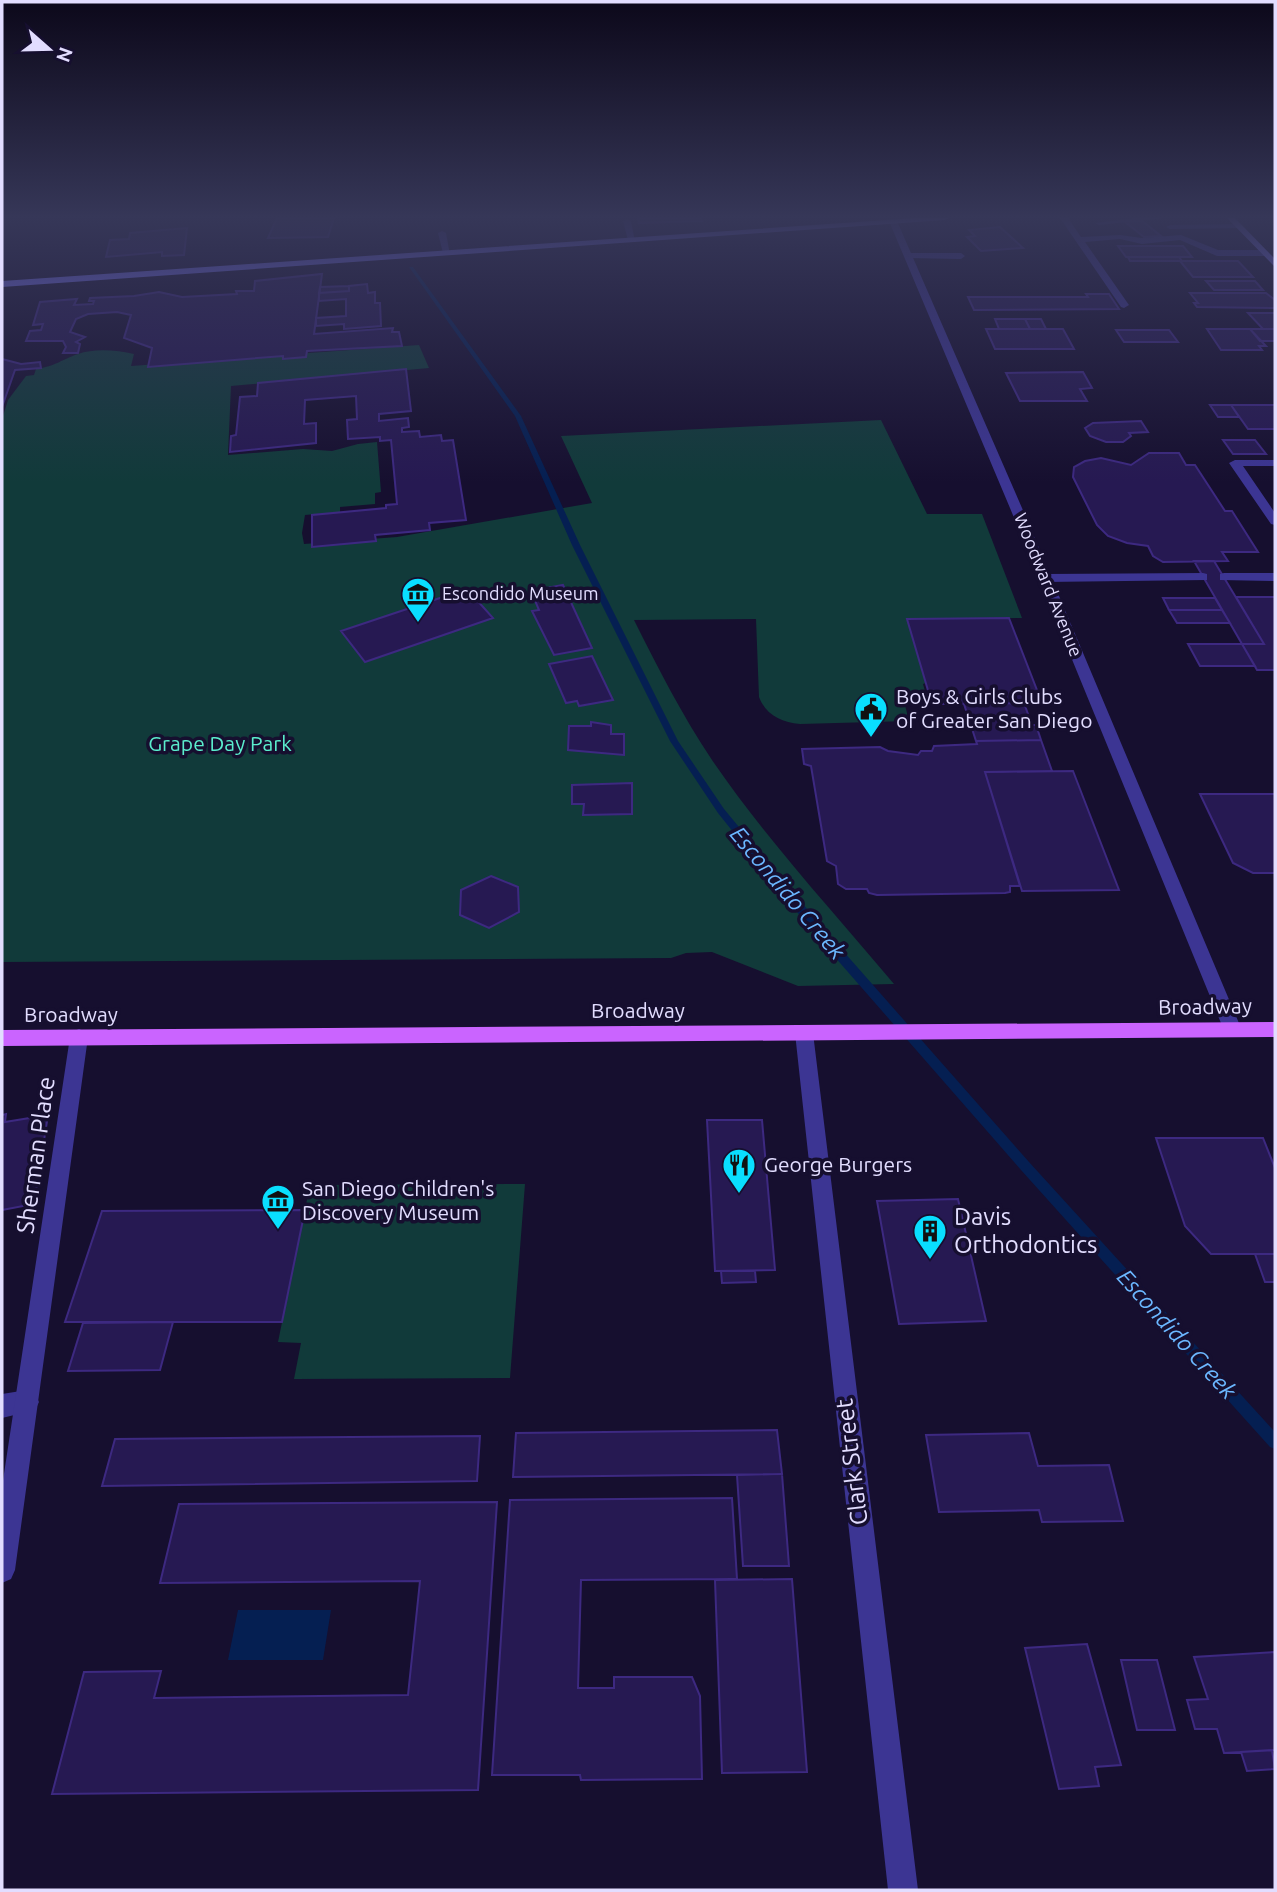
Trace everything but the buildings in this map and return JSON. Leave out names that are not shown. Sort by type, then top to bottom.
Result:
[{"type":"main road","name":"Broadway","points":[[2,1038],[1275,1029]]},
{"type":"street","name":"Woodward Avenue","points":[[930,306],[1231,1028]]},
{"type":"street","points":[[1275,463],[1235,463],[1275,521]]},
{"type":"street","points":[[1045,578],[1203,577]]},
{"type":"street","points":[[1224,578],[1275,578]]},
{"type":"street","name":"Clark Street","points":[[804,1033],[903,1890]]},
{"type":"street","name":"Sherman Place","points":[[2,1570],[79,1037]]},
{"type":"street","points":[[2,1406],[27,1402]]},
{"type":"green space","name":"Grape Day Park","points":[[419,345],[429,368],[231,386],[228,455],[303,449],[332,451],[377,442],[381,492],[375,493],[375,504],[340,507],[340,512],[305,515],[302,533],[304,544],[397,537],[592,503],[561,436],[881,420],[927,514],[982,514],[1022,618],[908,619],[926,683],[923,684],[929,705],[905,705],[909,721],[800,724],[775,716],[766,709],[759,697],[756,619],[634,620],[661,674],[712,760],[777,846],[894,984],[798,986],[712,952],[686,953],[671,958],[2,962],[2,419],[8,400],[26,376],[34,375],[36,369],[91,351],[134,354],[131,366]]},
{"type":"green space","points":[[525,1184],[510,1378],[294,1379],[301,1343],[278,1342],[310,1185]]},
{"type":"water","points":[[238,1610],[331,1610],[323,1660],[228,1660]]},
{"type":"waterway","name":"Escondido Creek","points":[[439,306],[518,416],[576,545],[674,741],[721,811],[817,929],[1025,1166],[1275,1442]]},
{"type":"place","name":"Escondido Museum","points":[[418,624]]},
{"type":"place","name":"Boys & Girls Clubs of Greater San Diego","points":[[871,739]]},
{"type":"place","name":"George Burgers","points":[[739,1195]]},
{"type":"place","name":"San Diego Children's Discovery Museum","points":[[278,1231]]},
{"type":"place","name":"Davis Orthodontics","points":[[930,1261]]}]
